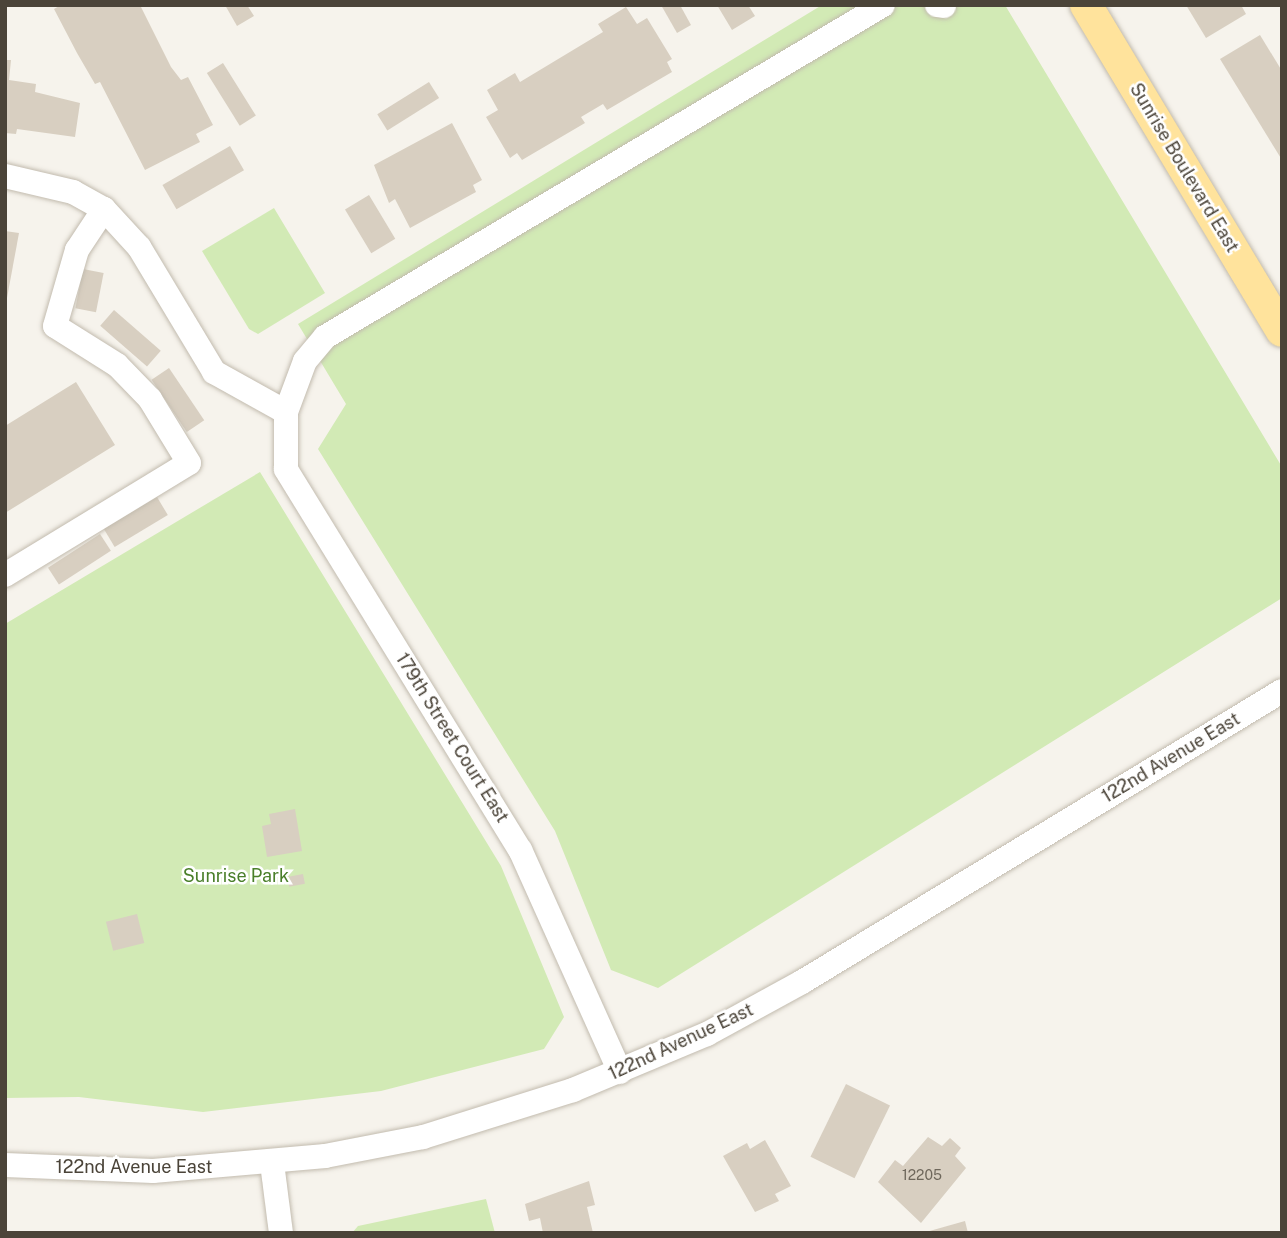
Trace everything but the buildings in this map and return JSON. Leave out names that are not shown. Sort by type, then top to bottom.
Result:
[{"type":"main road","name":"Sunrise Boulevard East","points":[[1086,5],[1282,331]]},
{"type":"street","points":[[5,176],[73,192],[104,209],[139,247],[214,372],[286,411],[305,361],[325,337],[883,5]]},
{"type":"street","points":[[5,575],[189,463],[150,399],[117,365],[55,326],[77,250],[104,209]]},
{"type":"street","name":"179th Street Court East","points":[[286,411],[286,468],[520,850],[620,1072]]},
{"type":"street","name":"122nd Avenue East","points":[[5,1165],[153,1171],[272,1163],[423,1137],[620,1072],[707,1034],[802,982],[1282,691]]},
{"type":"street","points":[[272,1163],[281,1233]]},
{"type":"green space","points":[[822,5],[1005,5],[1282,467],[1282,598],[658,988],[611,970],[555,831],[318,449],[346,404],[298,324]]},
{"type":"green space","points":[[274,208],[325,293],[258,334],[249,329],[202,251]]},
{"type":"green space","name":"Sunrise Park","points":[[260,472],[501,866],[564,1017],[544,1049],[381,1091],[203,1112],[79,1097],[5,1098],[5,624]]},
{"type":"green space","points":[[486,1199],[495,1233],[352,1233],[358,1226]]}]
